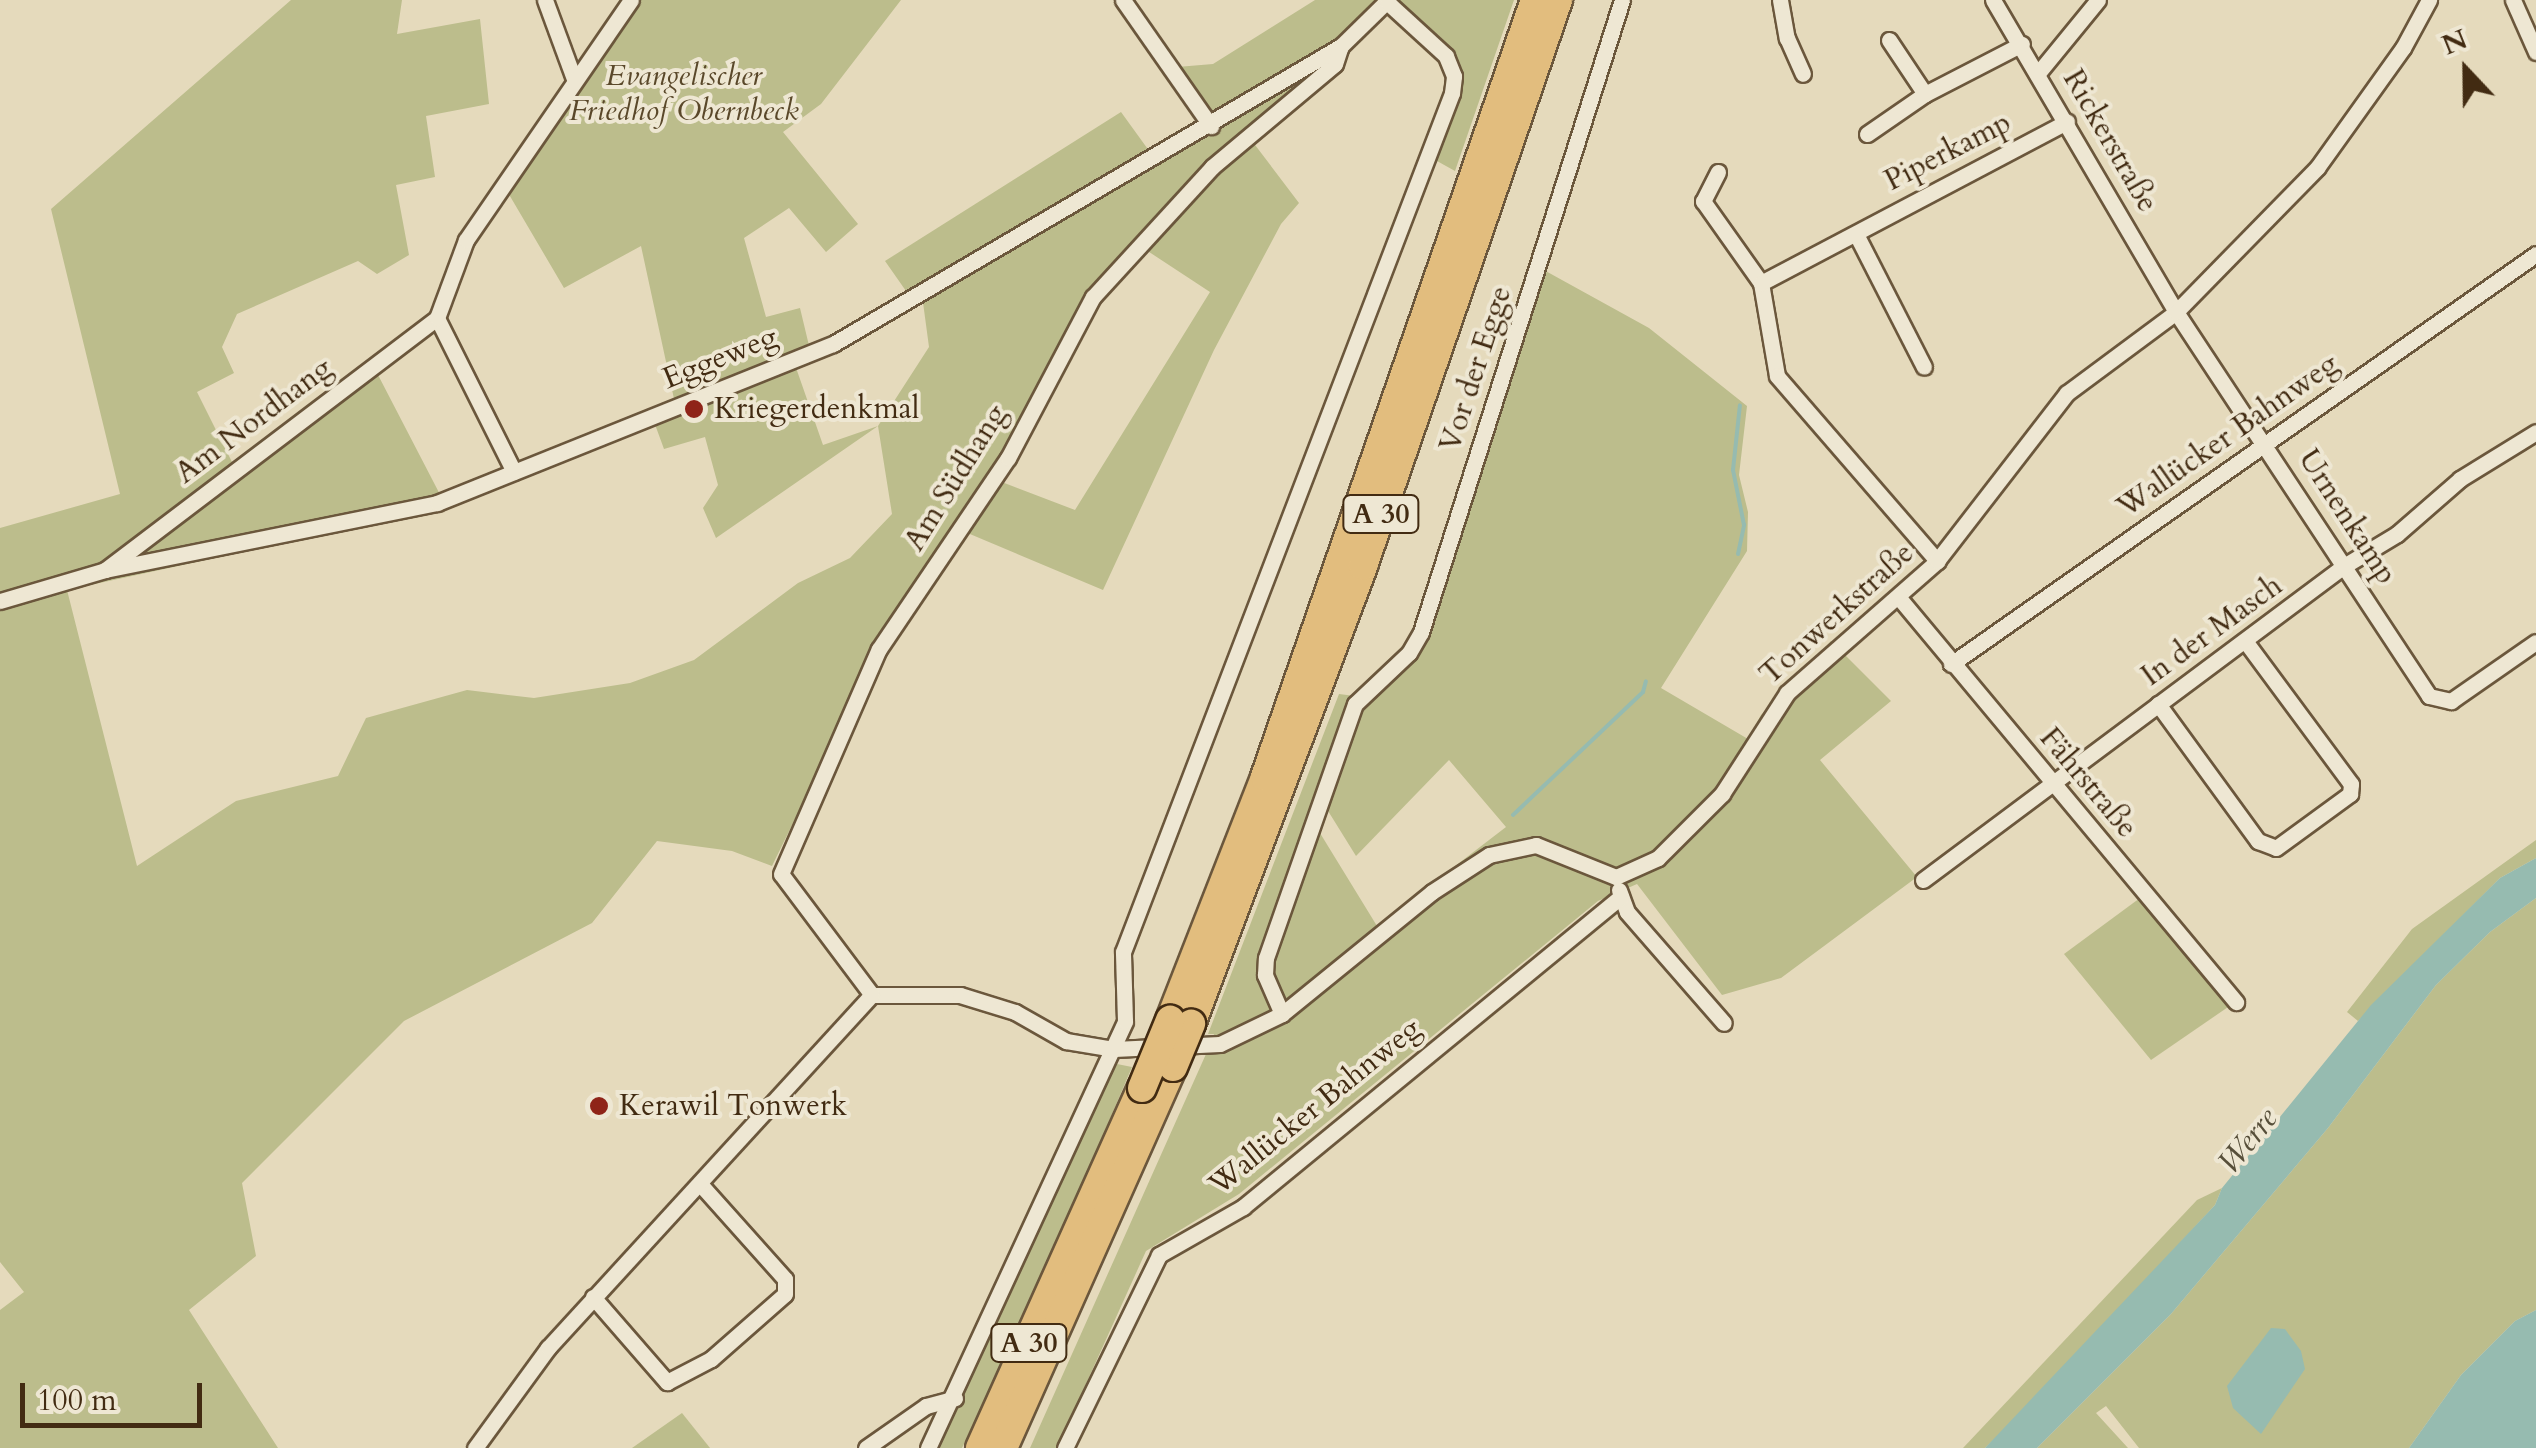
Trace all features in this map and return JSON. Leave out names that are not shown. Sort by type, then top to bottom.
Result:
[{"type":"highway","name":"A 30","points":[[1003,1448],[1174,1067],[1180,1022],[1536,0]]},
{"type":"highway","name":"A 30","points":[[980,1448],[1142,1088],[1180,1022],[1363,566],[1558,0]]},
{"type":"street","points":[[545,0],[574,79]]},
{"type":"street","points":[[514,472],[437,318],[466,240],[630,0]]},
{"type":"street","points":[[1123,0],[1211,126]]},
{"type":"street","name":"Vor der Egge","points":[[1282,1014],[1265,975],[1266,958],[1355,704],[1409,653],[1421,632],[1622,0]]},
{"type":"street","points":[[1780,0],[1787,38],[1804,74]]},
{"type":"street","name":"Rickerstraße","points":[[1993,0],[2039,72],[2176,312]]},
{"type":"street","points":[[2039,72],[2098,0]]},
{"type":"street","name":"Tonwerkstraße","points":[[1616,877],[1636,872],[1680,840],[1722,794],[1788,693],[1900,599],[1937,561],[2068,393],[2176,312],[2317,168],[2404,48],[2430,0]]},
{"type":"street","points":[[2512,0],[2536,52]]},
{"type":"street","points":[[928,1448],[955,1398],[1125,1021],[1123,952],[1452,92],[1454,76],[1446,56],[1388,1]]},
{"type":"street","name":"Eggeweg","points":[[0,602],[105,570],[436,503],[833,344],[1072,200],[1211,126],[1341,46],[1388,1]]},
{"type":"street","points":[[1889,40],[1925,94]]},
{"type":"street","points":[[1867,134],[1925,94],[2022,44]]},
{"type":"street","name":"Am Südhang","points":[[872,994],[781,874],[879,649],[1008,458],[1093,297],[1212,166],[1335,64],[1341,46]]},
{"type":"street","name":"Piperkamp","points":[[1761,283],[2067,122]]},
{"type":"street","points":[[1718,172],[1703,201],[1761,283],[1776,376],[1937,561]]},
{"type":"street","points":[[1856,234],[1924,368]]},
{"type":"street","name":"Wallücker Bahnweg","points":[[1952,664],[2536,254]]},
{"type":"street","name":"Urnenkamp","points":[[2176,312],[2438,701],[2451,701],[2536,642]]},
{"type":"street","name":"Am Nordhang","points":[[105,570],[437,318]]},
{"type":"street","name":"In der Masch","points":[[1923,880],[2344,566],[2536,432]]},
{"type":"street","name":"Fährstraße","points":[[1900,599],[2236,1002]]},
{"type":"street","points":[[2158,704],[2258,840],[2276,848],[2350,794],[2351,784],[2246,642]]},
{"type":"street","points":[[476,1448],[548,1348],[872,994],[960,995],[1014,1012],[1066,1042],[1114,1049],[1220,1044],[1282,1014],[1432,892],[1489,855],[1536,845],[1616,877],[1627,912],[1724,1024]]},
{"type":"street","name":"Wallücker Bahnweg","points":[[1065,1448],[1159,1256],[1243,1207],[1621,896]]},
{"type":"street","points":[[594,1297],[667,1382],[711,1359],[784,1294],[785,1279],[701,1185]]},
{"type":"street","points":[[866,1448],[926,1406],[955,1398]]},
{"type":"green space","points":[[291,0],[402,0],[397,34],[480,19],[489,104],[426,116],[435,177],[396,185],[409,255],[377,274],[358,261],[237,314],[222,347],[234,373],[197,392],[237,472],[377,373],[447,508],[67,590],[137,866],[236,801],[338,776],[366,718],[467,690],[534,698],[630,683],[694,660],[798,583],[850,558],[892,514],[878,426],[929,347],[922,295],[913,301],[885,261],[1121,112],[1155,159],[1217,126],[1177,67],[1213,64],[1315,0],[1514,0],[1455,171],[1428,156],[1459,77],[1384,3],[1334,61],[1211,166],[1091,297],[994,479],[1075,510],[1210,292],[1140,246],[1249,137],[1299,203],[1281,224],[1214,350],[1103,590],[958,529],[839,729],[772,866],[732,851],[657,841],[592,923],[404,1021],[242,1183],[256,1256],[189,1310],[278,1448],[0,1448],[0,1310],[24,1292],[0,1262],[0,528],[120,494],[51,209]]},
{"type":"green space","name":"Evangelischer Friedhof Obernbeck","points":[[638,0],[901,0],[821,104],[783,132],[858,224],[826,252],[789,208],[744,238],[766,317],[800,308],[811,354],[794,362],[823,445],[878,426],[716,538],[703,508],[718,485],[705,437],[664,449],[653,419],[676,408],[641,246],[564,288],[507,191]]},
{"type":"green space","points":[[1542,269],[1649,328],[1747,406],[1739,475],[1748,512],[1747,551],[1661,688],[1748,739],[1761,715],[1831,641],[1891,701],[1820,760],[1917,877],[1781,978],[1722,995],[1637,884],[1598,901],[1239,1194],[1146,1251],[1057,1448],[1030,1448],[1206,1054],[1214,1034],[1208,1034],[1339,694],[1363,697],[1411,656]],"holes":[[[1449,760],[1506,827],[1377,926],[1312,820],[1320,798],[1356,856]]]},
{"type":"green space","points":[[2536,840],[2536,858],[2500,878],[2358,1021],[2347,1012],[2412,929]]},
{"type":"green space","points":[[2140,898],[2231,1005],[2151,1060],[2064,954]]},
{"type":"green space","points":[[2536,898],[2536,1310],[2515,1321],[2461,1375],[2409,1448],[2139,1448],[2106,1406],[2096,1413],[2128,1448],[2037,1448],[2171,1314],[2328,1128],[2436,985],[2490,932]]},
{"type":"green space","points":[[1112,1063],[1132,1067],[1048,1265],[962,1448],[933,1448]]},
{"type":"green space","points":[[2222,1188],[2215,1205],[2027,1408],[1985,1448],[1963,1448],[2197,1200]]},
{"type":"green space","points":[[682,1413],[710,1448],[632,1448]]},
{"type":"water","points":[[2536,858],[2536,898],[2490,932],[2436,985],[2328,1128],[2171,1314],[2037,1448],[1985,1448],[2215,1205],[2222,1188],[2371,1005],[2500,878]]},
{"type":"water","points":[[2536,1310],[2536,1448],[2409,1448],[2461,1375],[2515,1321]]},
{"type":"water","points":[[2271,1328],[2285,1329],[2301,1351],[2305,1369],[2261,1434],[2233,1408],[2227,1386]]},
{"type":"waterway","points":[[1738,554],[1744,525],[1733,470],[1740,405]]},
{"type":"waterway","points":[[1513,815],[1643,692],[1646,681]]},
{"type":"place","name":"Kriegerdenkmal","points":[[694,409]]},
{"type":"place","name":"Kerawil Tonwerk","points":[[599,1106]]},
{"type":"water label","name":"Werre","points":[[2248,1141]]}]
